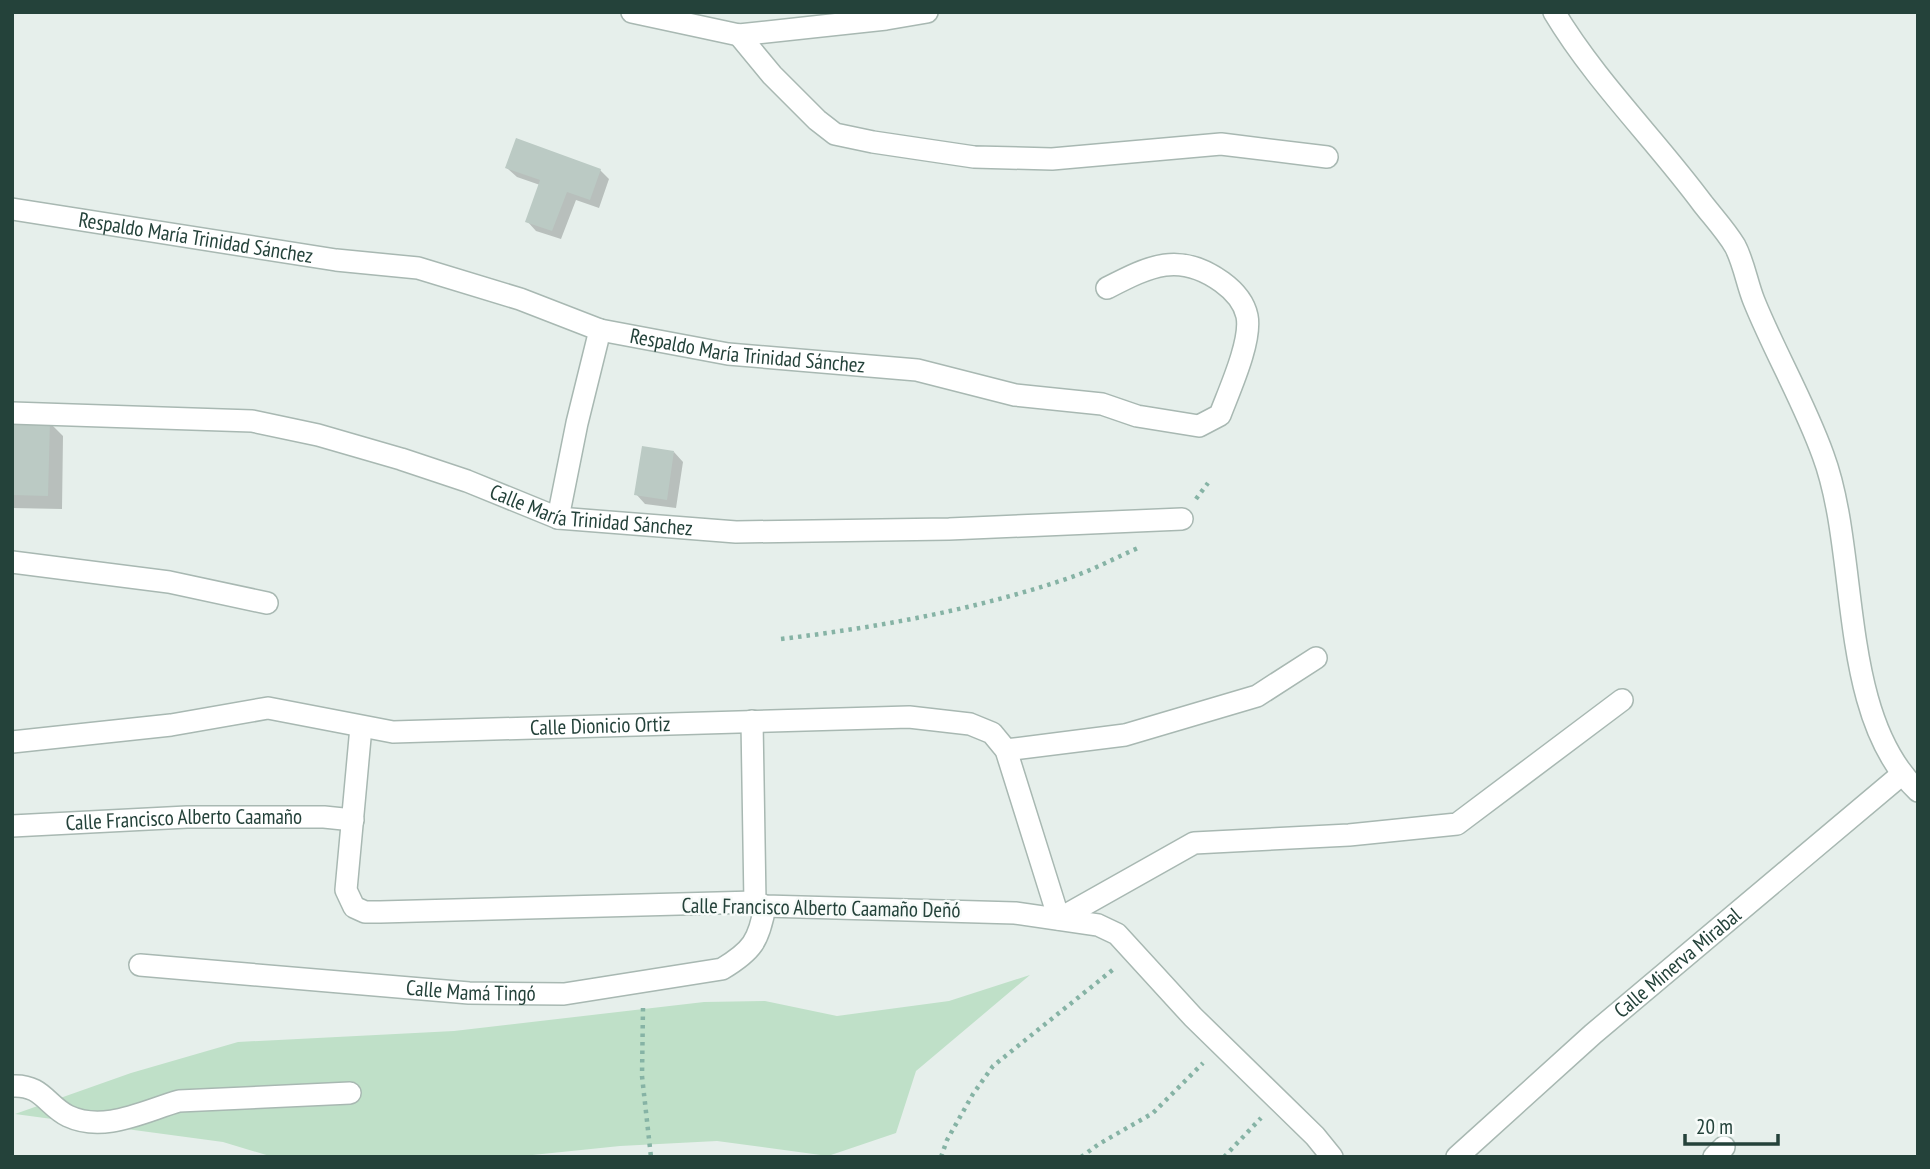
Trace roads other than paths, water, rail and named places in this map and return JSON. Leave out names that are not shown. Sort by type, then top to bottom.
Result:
[{"type":"street","points":[[632,12],[740,36],[927,12]]},
{"type":"street","points":[[1554,12],[1574,46],[1693,190],[1735,247],[1754,301],[1824,456],[1836,503],[1862,676],[1876,724],[1901,775],[1918,791]]},
{"type":"street","points":[[740,36],[772,75],[835,134],[974,157],[1052,159],[1221,144],[1327,157]]},
{"type":"street","name":"Respaldo María Trinidad Sánchez","points":[[12,209],[335,260],[418,268],[520,299],[600,330],[728,354],[917,370],[1016,395],[1102,404],[1138,415],[1199,426],[1220,415],[1244,348],[1247,316],[1235,292],[1208,272],[1182,263],[1140,271],[1107,288]]},
{"type":"street","points":[[558,518],[577,422],[600,330]]},
{"type":"street","name":"Calle María Trinidad Sánchez","points":[[12,413],[252,421],[317,435],[401,459],[467,481],[558,518],[736,533],[949,529],[1182,519]]},
{"type":"street","points":[[12,562],[169,582],[267,603]]},
{"type":"street","points":[[1316,658],[1256,696],[1164,724],[1125,735],[1006,750],[1059,919],[1194,843],[1349,835],[1457,824],[1622,700]]},
{"type":"street","name":"Calle Dionicio Ortiz","points":[[12,742],[171,725],[268,708],[393,732],[909,717],[970,724],[992,733],[1006,750]]},
{"type":"street","name":"Calle Mamá Tingó","points":[[140,965],[469,993],[564,993],[652,982],[722,969],[742,957],[754,945],[761,930],[752,721]]},
{"type":"street","name":"Calle Francisco Alberto Caamaño Deñó","points":[[361,727],[346,890],[354,908],[365,912],[760,904],[1015,913],[1098,925],[1116,934],[1332,1157]]},
{"type":"street","name":"Calle Minerva Mirabal","points":[[1457,1157],[1593,1034],[1901,775]]},
{"type":"street","name":"Calle Francisco Alberto Caamaño","points":[[12,826],[187,817],[324,817],[353,820]]},
{"type":"street","points":[[12,1086],[23,1085],[45,1096],[67,1116],[95,1123],[134,1117],[153,1108],[179,1101],[350,1093]]}]
